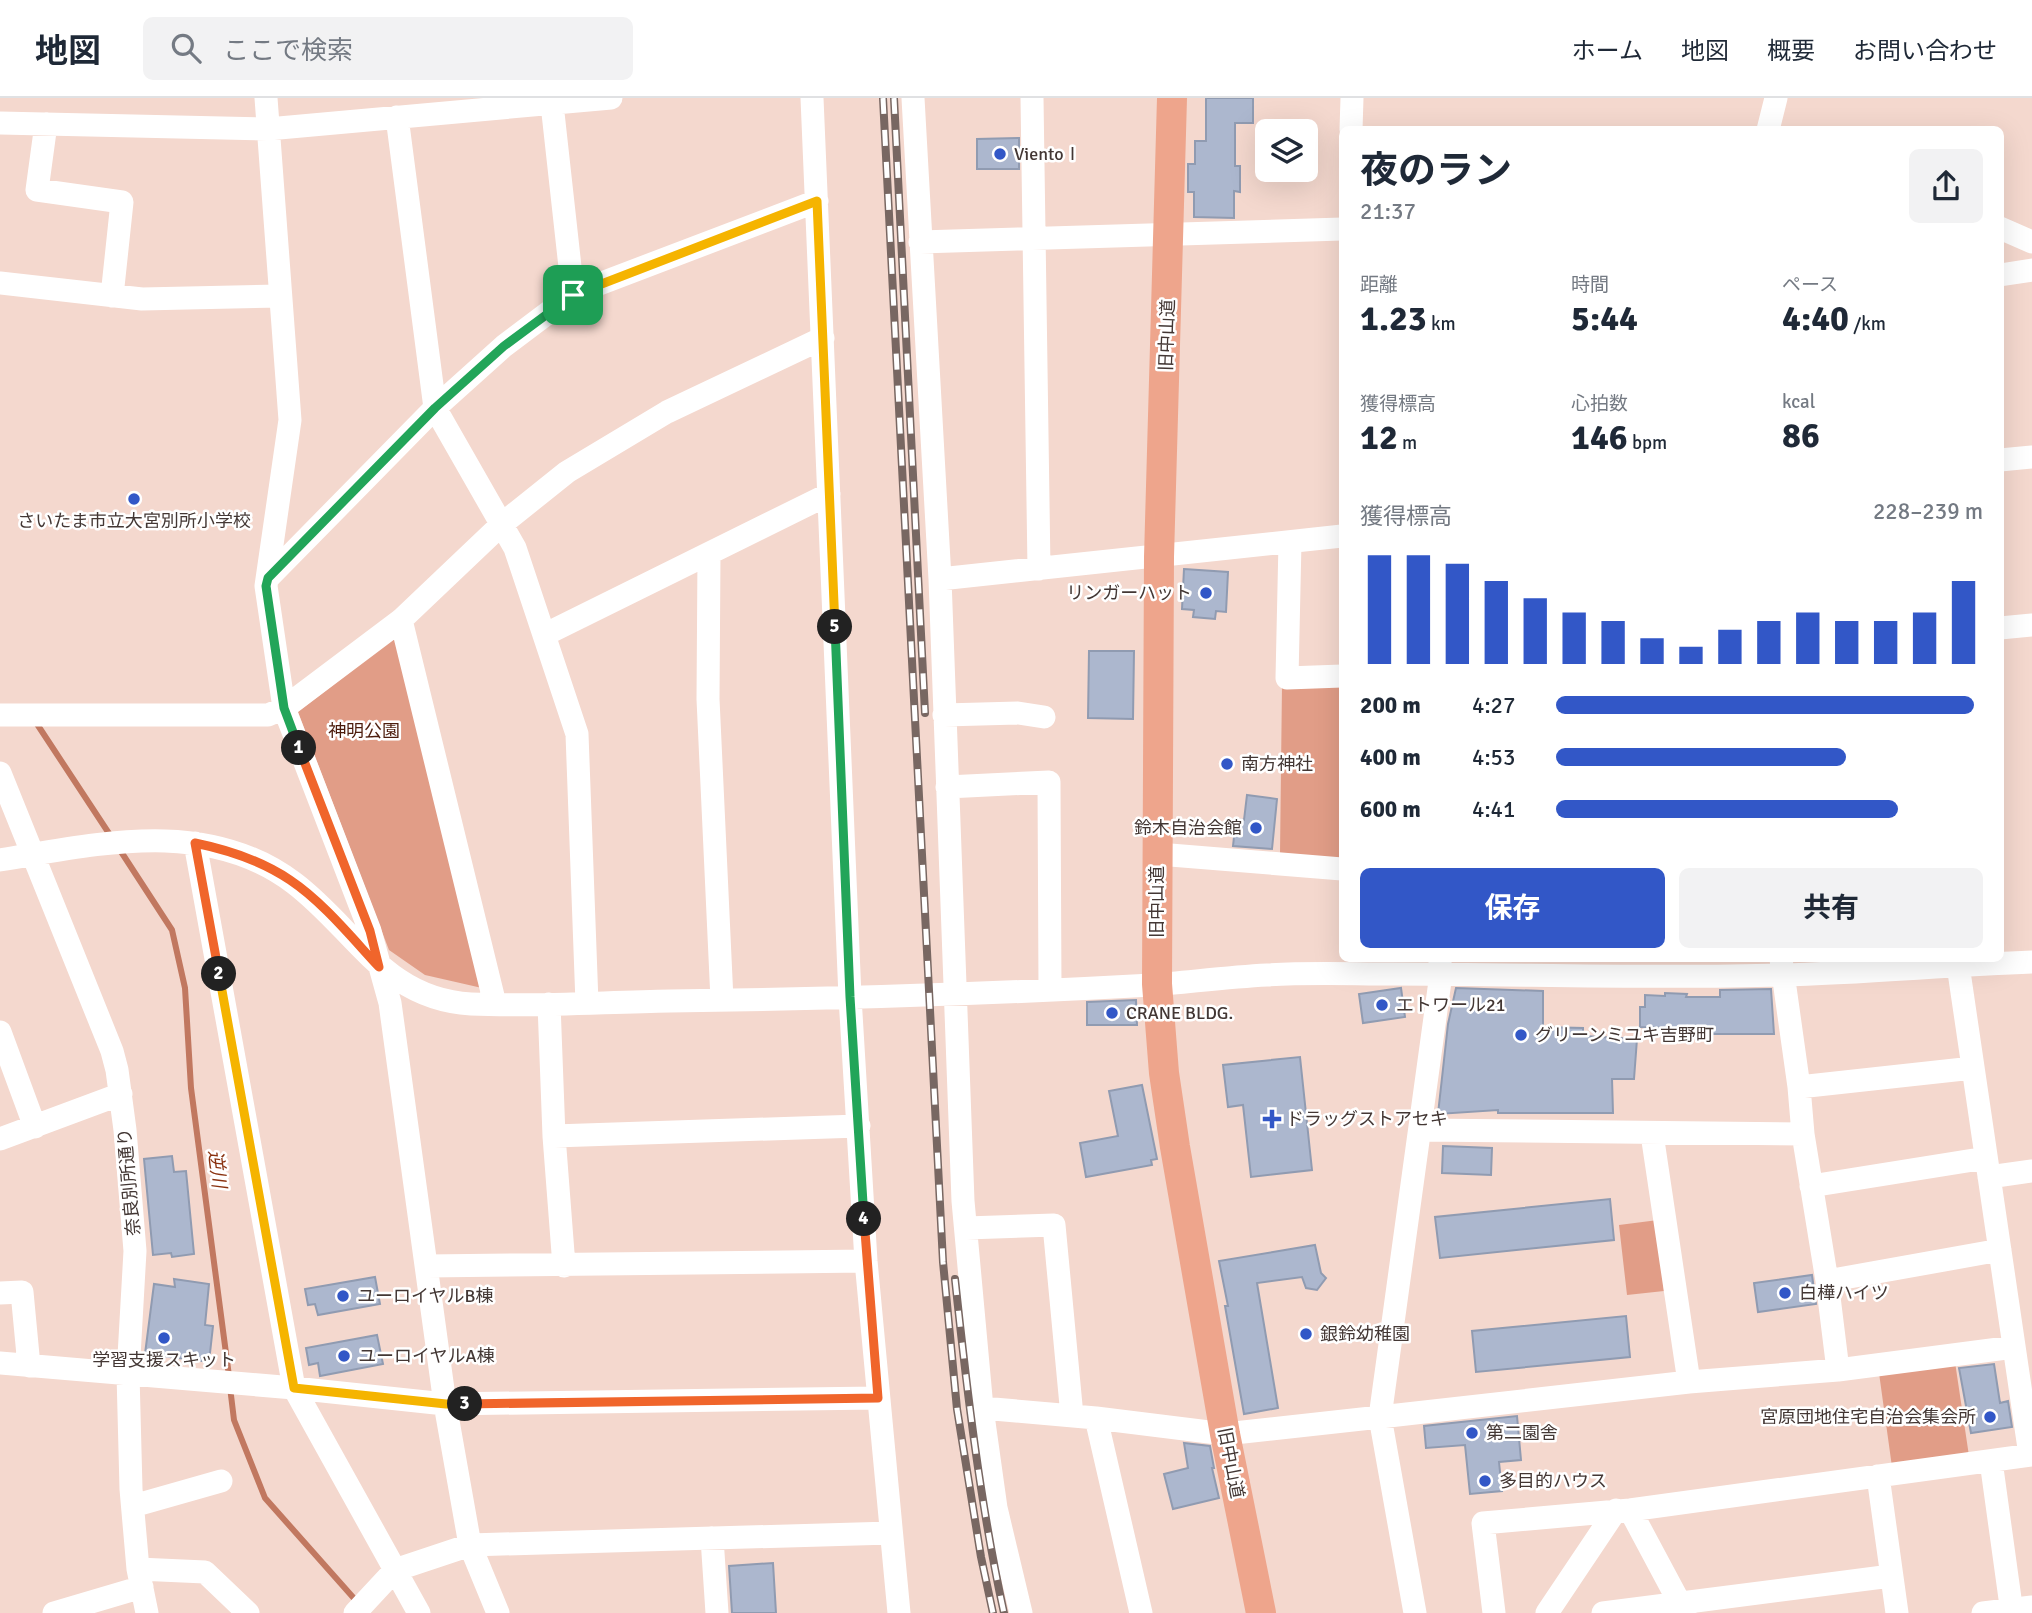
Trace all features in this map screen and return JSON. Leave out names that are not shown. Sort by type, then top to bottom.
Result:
[{"type":"main road","name":"旧中山道","points":[[1172,98],[1159,557],[1157,984],[1164,1073],[1175,1147],[1225,1434],[1261,1613]]},
{"type":"street","points":[[266,98],[290,420],[266,586],[284,708],[370,931],[390,1003],[446,1404],[470,1545],[498,1613]]},
{"type":"street","points":[[0,122],[268,129],[611,98]]},
{"type":"street","points":[[812,98],[850,997],[866,1261],[899,1613]]},
{"type":"street","points":[[913,98],[940,579],[954,995],[966,1228],[982,1408],[996,1508],[1021,1613]]},
{"type":"street","points":[[1032,98],[1039,569]]},
{"type":"street","points":[[1351,126],[1352,98]]},
{"type":"street","points":[[1769,126],[1776,98]]},
{"type":"street","points":[[552,104],[573,295]]},
{"type":"street","points":[[397,117],[435,408],[515,548],[577,734],[587,1003]]},
{"type":"street","points":[[46,124],[37,190],[122,202],[112,296]]},
{"type":"street","points":[[268,578],[435,408],[504,346],[573,295],[817,201]]},
{"type":"street","points":[[920,242],[1339,229]]},
{"type":"street","points":[[2004,230],[2032,242]]},
{"type":"street","points":[[2004,274],[2032,270]]},
{"type":"street","points":[[0,283],[142,299],[280,296]]},
{"type":"street","points":[[0,715],[268,715],[284,708],[401,620],[502,524],[567,472],[667,412],[823,338]]},
{"type":"street","points":[[2004,460],[2032,457]]},
{"type":"street","points":[[544,635],[830,494]]},
{"type":"street","points":[[940,579],[1339,536]]},
{"type":"street","points":[[1290,542],[1287,678],[1339,677]]},
{"type":"street","points":[[709,554],[708,699],[722,1000]]},
{"type":"street","points":[[401,620],[495,1004]]},
{"type":"street","points":[[2004,628],[2032,625]]},
{"type":"street","points":[[944,715],[1018,713],[1044,717]]},
{"type":"street","name":"奈良別所通り","points":[[0,773],[112,1051],[121,1094],[135,1251],[128,1374],[133,1506],[140,1578],[147,1613]]},
{"type":"street","points":[[947,787],[1049,782],[1050,990]]},
{"type":"street","points":[[0,860],[129,841],[166,840],[227,850],[260,863],[291,880],[334,918],[379,967],[396,980],[442,999],[465,1003],[549,1004],[954,995],[1440,967],[1781,967],[2032,962]]},
{"type":"street","points":[[195,843],[294,1388],[419,1613]]},
{"type":"street","points":[[1158,854],[1339,869]]},
{"type":"street","points":[[1494,1613],[1483,1523],[1623,1510],[2031,1455],[2014,1347],[2021,1311],[2000,1250],[1973,1068],[1970,963]]},
{"type":"street","points":[[1415,1613],[1380,1417],[1440,967]]},
{"type":"street","points":[[1781,967],[1838,1370]]},
{"type":"street","points":[[549,1004],[554,1136],[564,1266]]},
{"type":"street","points":[[0,1032],[35,1127]]},
{"type":"street","points":[[1799,1087],[1973,1068]]},
{"type":"street","points":[[0,1139],[121,1094]]},
{"type":"street","points":[[554,1136],[859,1126]]},
{"type":"street","points":[[1420,1130],[1803,1134]]},
{"type":"street","points":[[1651,1134],[1689,1382]]},
{"type":"street","points":[[1811,1186],[1988,1168],[2032,1171]]},
{"type":"street","points":[[966,1228],[1054,1225],[1072,1416]]},
{"type":"street","points":[[1827,1281],[2000,1250]]},
{"type":"street","points":[[426,1266],[866,1261]]},
{"type":"street","points":[[0,1293],[22,1292],[29,1366]]},
{"type":"street","points":[[982,1408],[1096,1418],[1225,1434],[1689,1382],[1838,1370],[2014,1347]]},
{"type":"street","points":[[0,1363],[446,1404],[878,1398]]},
{"type":"street","points":[[1096,1418],[1141,1613]]},
{"type":"street","points":[[1983,1613],[2019,1610],[1991,1461]]},
{"type":"street","points":[[1878,1476],[1897,1613]]},
{"type":"street","points":[[133,1506],[221,1481]]},
{"type":"street","points":[[1623,1510],[1682,1608]]},
{"type":"street","points":[[1547,1613],[1623,1510]]},
{"type":"street","points":[[361,1606],[395,1570],[470,1545],[891,1533]]},
{"type":"street","points":[[712,1538],[717,1613]]},
{"type":"street","points":[[54,1613],[140,1578],[205,1572],[248,1613]]},
{"type":"street","points":[[1603,1613],[1682,1608],[1892,1576]]},
{"type":"green space","name":"神明公園","points":[[393,639],[400,641],[482,988],[425,975],[389,950],[298,712]]},
{"type":"green space","points":[[1282,685],[1339,685],[1339,859],[1280,854]]},
{"type":"green space","points":[[1658,1220],[1664,1291],[1627,1295],[1619,1225]]},
{"type":"green space","points":[[1955,1362],[1969,1456],[1892,1467],[1879,1373]]},
{"type":"building","points":[[1206,98],[1253,98],[1253,123],[1235,123],[1235,166],[1240,166],[1240,192],[1234,191],[1234,218],[1194,217],[1194,192],[1188,192],[1188,164],[1195,164],[1195,141],[1206,141]]},
{"type":"building","name":"VientoⅠ","points":[[1019,138],[1019,169],[977,169],[977,139]]},
{"type":"building","points":[[1184,569],[1228,572],[1226,612],[1216,611],[1215,619],[1193,617],[1194,610],[1182,609]]},
{"type":"building","points":[[1089,651],[1134,651],[1133,719],[1088,718]]},
{"type":"building","points":[[1247,795],[1277,799],[1272,849],[1233,846],[1236,819],[1244,820]]},
{"type":"building","name":"エトワール21","points":[[1401,988],[1405,1017],[1363,1023],[1359,994]]},
{"type":"building","points":[[1456,988],[1543,991],[1543,1027],[1583,1028],[1583,1036],[1637,1039],[1634,1079],[1612,1079],[1613,1113],[1498,1113],[1498,1110],[1438,1114],[1448,1024]]},
{"type":"building","points":[[1771,989],[1774,1034],[1706,1034],[1706,1029],[1640,1027],[1640,1007],[1645,1007],[1645,995],[1665,996],[1665,993],[1687,994],[1686,997],[1720,997],[1720,990]]},
{"type":"building","name":"CRANE BLDG.","points":[[1136,1000],[1137,1025],[1087,1025],[1087,1002]]},
{"type":"building","points":[[1300,1057],[1312,1170],[1251,1177],[1243,1105],[1228,1107],[1223,1065]]},
{"type":"building","points":[[1142,1085],[1157,1159],[1151,1160],[1152,1165],[1086,1177],[1080,1143],[1118,1136],[1109,1091]]},
{"type":"building","points":[[1443,1146],[1492,1148],[1491,1175],[1442,1173]]},
{"type":"building","points":[[172,1156],[174,1172],[186,1171],[194,1254],[172,1257],[171,1253],[153,1255],[144,1159]]},
{"type":"building","points":[[1610,1199],[1614,1240],[1440,1258],[1435,1217]]},
{"type":"building","points":[[1315,1245],[1321,1273],[1326,1278],[1317,1290],[1306,1288],[1302,1277],[1257,1283],[1278,1408],[1244,1414],[1219,1261]]},
{"type":"building","name":"白樺ハイツ","points":[[1812,1275],[1816,1304],[1758,1312],[1754,1283]]},
{"type":"building","name":"ユーロイヤルB棟","points":[[375,1277],[380,1304],[318,1315],[315,1304],[308,1305],[305,1289]]},
{"type":"building","points":[[174,1279],[209,1284],[205,1325],[213,1326],[209,1362],[145,1354],[154,1284],[175,1287]]},
{"type":"building","points":[[1626,1316],[1630,1357],[1476,1372],[1472,1331]]},
{"type":"building","name":"ユーロイヤルA棟","points":[[377,1335],[383,1364],[320,1376],[318,1363],[309,1365],[306,1348]]},
{"type":"building","points":[[1994,1364],[2000,1403],[2008,1401],[2012,1427],[1971,1433],[1959,1368]]},
{"type":"building","name":"第二園舎","points":[[1517,1416],[1521,1460],[1499,1462],[1502,1491],[1470,1494],[1465,1445],[1426,1448],[1424,1426]]},
{"type":"building","points":[[1184,1443],[1210,1446],[1219,1498],[1173,1509],[1164,1474],[1188,1468]]},
{"type":"building","points":[[773,1563],[776,1613],[732,1613],[729,1566]]},
{"type":"waterway","name":"逆川","points":[[37,724],[112,838]]},
{"type":"waterway","name":"逆川","points":[[118,847],[172,930],[185,988],[191,1088],[229,1376]]},
{"type":"waterway","name":"逆川","points":[[230,1387],[234,1420],[265,1498],[359,1604]]},
{"type":"railway","points":[[883,98],[943,1262],[957,1409],[993,1613]]},
{"type":"railway","points":[[894,98],[925,713]]},
{"type":"railway","points":[[955,1279],[981,1489],[1004,1613]]},
{"type":"place","name":"VientoⅠ","points":[[1000,154]]},
{"type":"place","name":"さいたま市立大宮別所小学校","points":[[134,499]]},
{"type":"place","name":"リンガーハット","points":[[1206,593]]},
{"type":"place","name":"南方神社","points":[[1227,764]]},
{"type":"place","name":"鈴木自治会館","points":[[1256,828]]},
{"type":"place","name":"エトワール21","points":[[1382,1005]]},
{"type":"place","name":"CRANE BLDG.","points":[[1112,1013]]},
{"type":"place","name":"グリーンミユキ吉野町","points":[[1521,1035]]},
{"type":"place","name":"ドラッグストアセキ","points":[[1272,1119]]},
{"type":"place","name":"白樺ハイツ","points":[[1785,1293]]},
{"type":"place","name":"ユーロイヤルB棟","points":[[343,1296]]},
{"type":"place","name":"銀鈴幼稚園","points":[[1306,1334]]},
{"type":"place","name":"学習支援スキット","points":[[164,1338]]},
{"type":"place","name":"ユーロイヤルA棟","points":[[344,1356]]},
{"type":"place","name":"宮原団地住宅自治会集会所","points":[[1990,1417]]},
{"type":"place","name":"第二園舎","points":[[1472,1433]]},
{"type":"place","name":"多目的ハウス","points":[[1485,1481]]},
{"type":"route","points":[[817,201],[850,997],[866,1261],[878,1398],[446,1404],[294,1388],[195,843],[227,850],[260,863],[291,880],[334,918],[379,967],[370,931],[284,708],[266,586],[268,578],[435,408],[504,346],[573,295],[817,201]]}]
